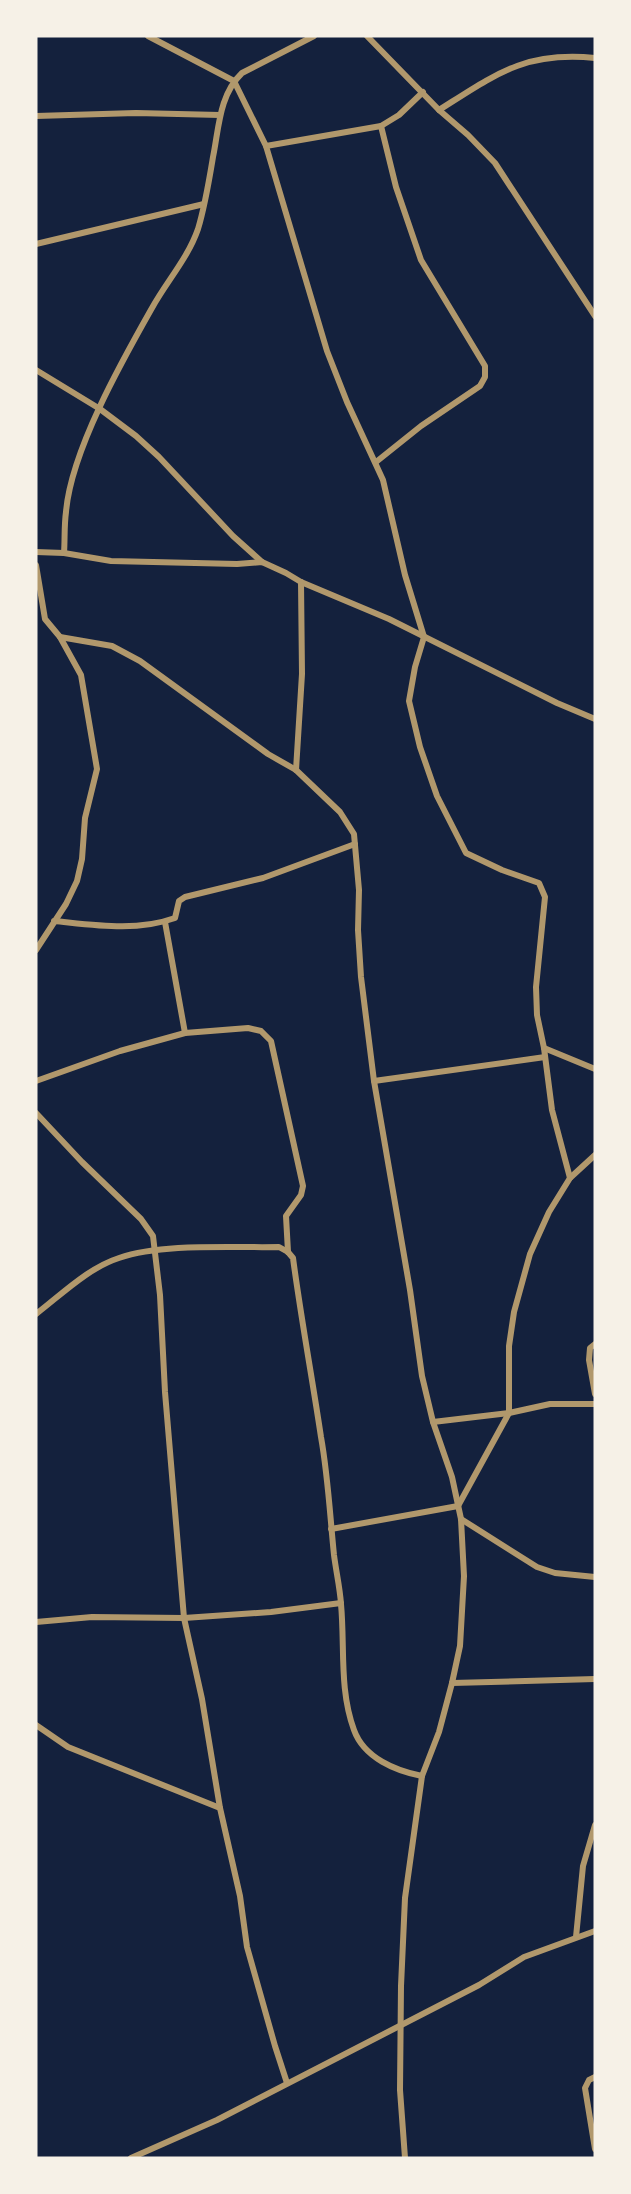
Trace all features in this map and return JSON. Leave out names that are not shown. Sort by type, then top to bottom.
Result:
[{"type":"street","points":[[148,36],[234,81],[266,146],[327,351],[347,402],[383,480],[405,575],[424,637],[415,668],[410,701],[420,747],[437,796],[466,853],[493,866],[539,882],[543,889],[545,897],[536,987],[537,1015],[552,1110],[570,1178]]},
{"type":"street","points":[[64,553],[66,511],[71,483],[84,446],[137,333],[184,257],[197,231],[225,99],[234,81],[242,73],[314,36]]},
{"type":"street","points":[[367,36],[439,110],[495,163],[595,316]]},
{"type":"street","points":[[439,110],[495,74],[528,61],[571,56],[595,58]]},
{"type":"street","points":[[266,146],[381,126],[399,116],[423,92]]},
{"type":"street","points":[[36,116],[136,113],[220,115]]},
{"type":"street","points":[[376,462],[421,426],[480,386],[485,377],[485,366],[421,260],[398,195],[381,126]]},
{"type":"street","points":[[36,244],[204,204]]},
{"type":"street","points":[[36,370],[100,409],[136,436],[159,457],[225,528],[262,562],[301,582],[381,615],[557,703],[595,719]]},
{"type":"street","points":[[36,552],[64,553],[111,561],[237,564],[262,562]]},
{"type":"street","points":[[36,565],[45,619],[60,637],[81,675],[97,769],[85,818],[82,859],[77,881],[66,904],[36,950]]},
{"type":"street","points":[[296,770],[302,674],[301,582]]},
{"type":"street","points":[[60,637],[112,646],[140,661],[259,747],[296,770],[340,812],[354,834],[359,890],[358,930],[361,977],[374,1081],[411,1290],[422,1376],[433,1422],[452,1477],[458,1506],[464,1576],[460,1646],[439,1732],[423,1776],[405,1898],[401,2024],[401,2109],[405,2158]]},
{"type":"street","points":[[54,921],[113,926],[165,922],[175,918],[179,901],[185,897],[263,878],[355,844]]},
{"type":"street","points":[[165,922],[185,1033]]},
{"type":"street","points":[[36,1082],[120,1051],[185,1033],[248,1028],[261,1031],[271,1041],[303,1186],[301,1195],[286,1216],[288,1252]]},
{"type":"street","points":[[544,1048],[595,1069]]},
{"type":"street","points":[[374,1081],[545,1057]]},
{"type":"street","points":[[36,1113],[82,1162],[141,1219],[153,1236],[160,1295],[165,1392],[184,1618],[202,1700],[219,1808],[240,1896],[247,1947],[287,2083]]},
{"type":"street","points":[[458,1506],[509,1413],[509,1346],[514,1312],[530,1254],[549,1212],[570,1178],[595,1155]]},
{"type":"street","points":[[36,1314],[88,1274],[118,1258],[154,1250],[279,1247],[288,1252],[293,1258],[302,1329],[321,1436],[341,1603],[343,1689],[354,1732],[365,1748],[386,1764],[404,1773],[423,1776]]},
{"type":"street","points":[[595,1344],[590,1347],[589,1360],[595,1394]]},
{"type":"street","points":[[433,1422],[509,1413],[550,1404],[595,1404]]},
{"type":"street","points":[[331,1529],[458,1506]]},
{"type":"street","points":[[460,1519],[537,1567],[595,1578]]},
{"type":"street","points":[[36,1622],[92,1617],[184,1618],[271,1612],[341,1603]]},
{"type":"street","points":[[452,1683],[595,1679]]},
{"type":"street","points":[[36,1725],[68,1747],[219,1808]]},
{"type":"street","points":[[576,1937],[584,1866],[595,1825]]},
{"type":"street","points":[[131,2158],[218,2120],[479,1984],[524,1957],[595,1931]]},
{"type":"street","points":[[595,2077],[589,2080],[585,2094],[595,2149]]}]
